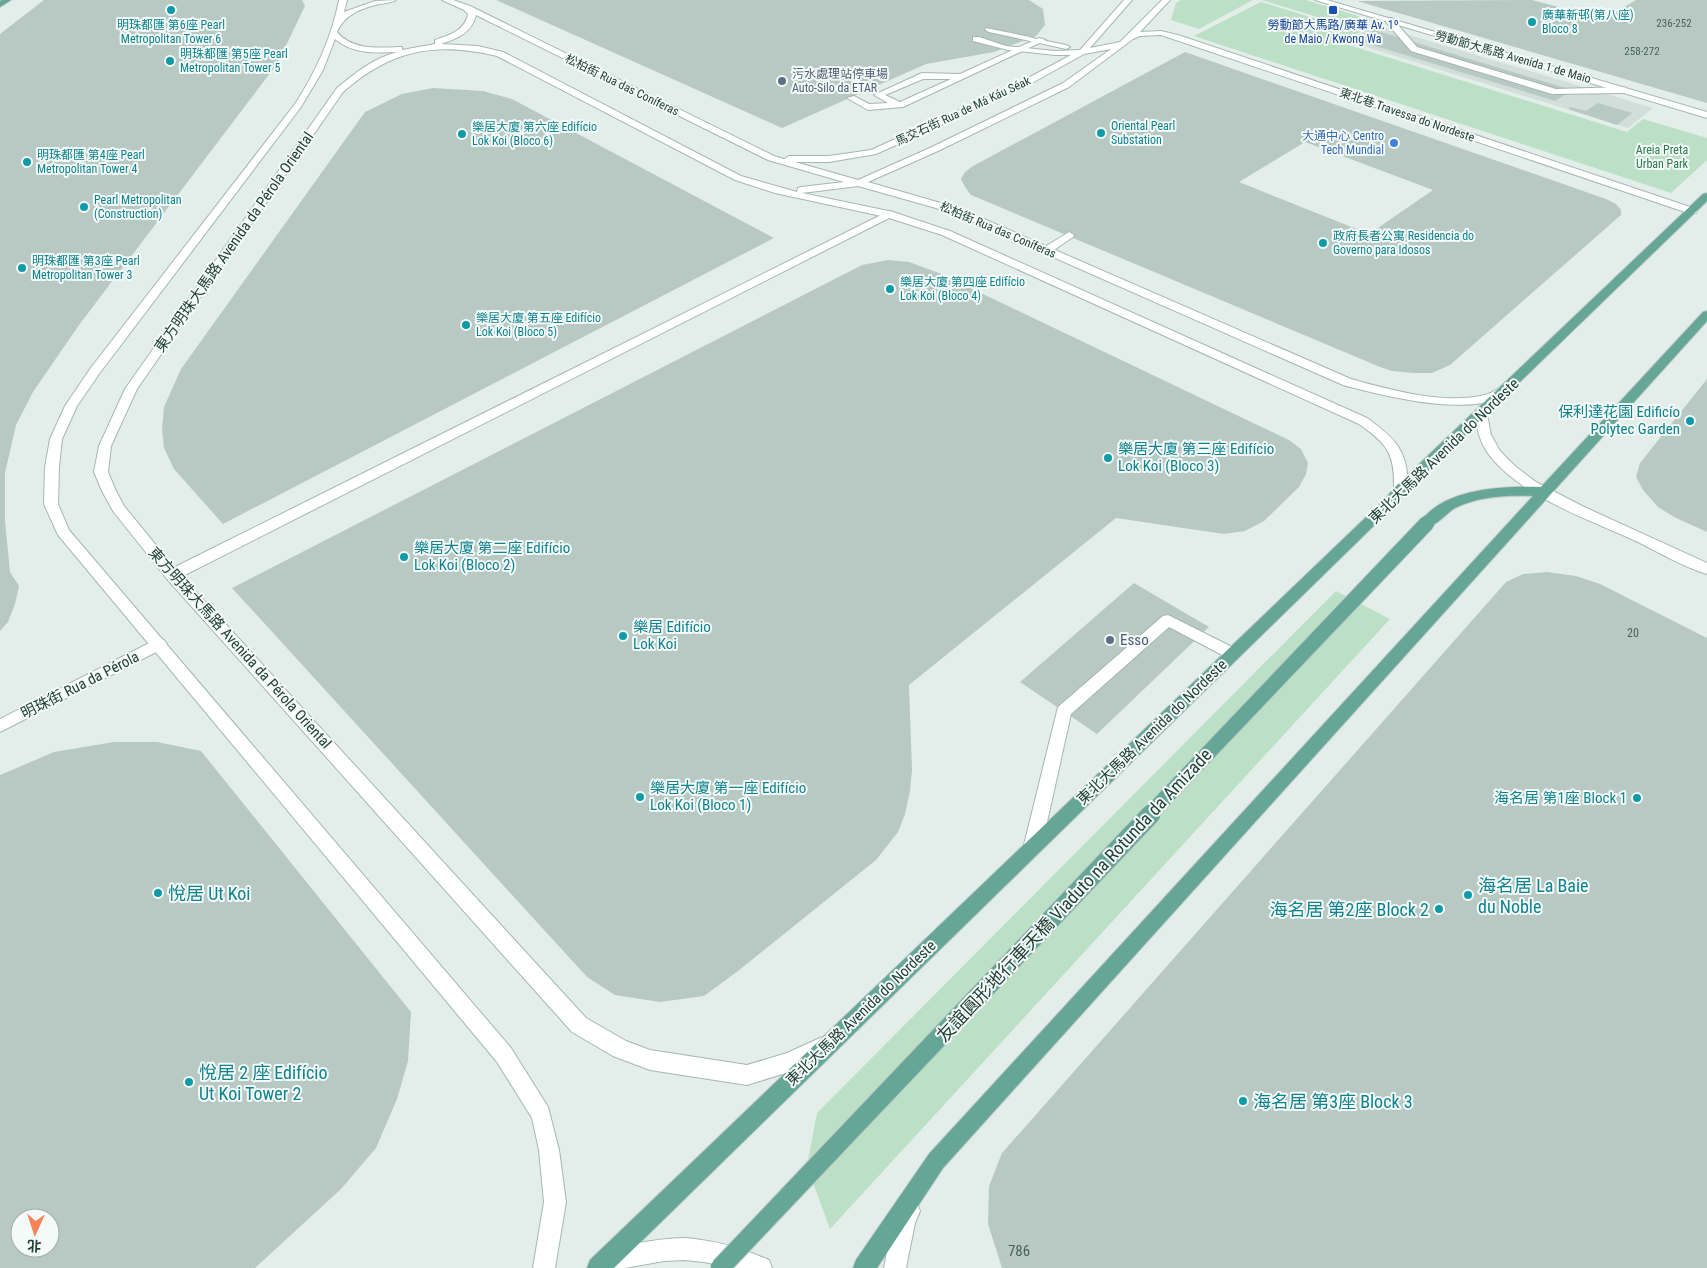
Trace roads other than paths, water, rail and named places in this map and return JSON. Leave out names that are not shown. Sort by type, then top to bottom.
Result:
[{"type":"main road","points":[[0,5],[7,0]]},
{"type":"main road","name":"東北大馬路 Avenida do Nordeste","points":[[599,1267],[1389,503],[1401,489],[1510,387],[1707,196]]},
{"type":"main road","points":[[864,1268],[936,1161],[1707,314]]},
{"type":"main road","name":"友誼圓形地行車天橋 Viaduto na Rotunda da Amizade","points":[[720,1268],[1427,523],[1454,503],[1484,494],[1520,491],[1544,492]]},
{"type":"street","points":[[343,0],[336,26],[338,40],[350,46],[368,49],[390,50],[422,47],[452,38],[464,30],[471,22],[472,14],[467,8]]},
{"type":"street","points":[[336,26],[360,8],[392,0]]},
{"type":"street","name":"松柏街 Rua das Coníferas","points":[[446,0],[467,8],[771,158],[940,206],[973,218],[1329,375],[1376,390],[1440,400],[1488,398],[1510,387]]},
{"type":"street","name":"馬交石街 Rua de Má Káu Séak","points":[[771,158],[829,159],[873,152],[1020,86],[1082,52],[1128,0]]},
{"type":"street","name":"馬交石街 Rua de Má Káu Séak","points":[[858,183],[935,149],[1066,85],[1122,44],[1166,0]]},
{"type":"street","name":"勞動節大馬路 Avenida 1 de Maio","points":[[1319,0],[1707,115]]},
{"type":"street","points":[[1388,20],[1414,49],[1555,92],[1624,90]]},
{"type":"street","name":"東方明珠大馬路 Avenida da Pérola Oriental","points":[[336,26],[325,60],[308,90],[94,372],[71,406],[56,439],[52,467],[51,504],[63,532],[160,644],[459,999],[504,1055],[515,1072],[541,1114],[548,1150],[555,1202],[544,1268]]},
{"type":"street","points":[[989,30],[1042,40],[1082,52]]},
{"type":"street","name":"東北巷 Travessa do Nordeste","points":[[1122,44],[1133,35],[1143,33],[1161,33],[1175,36],[1692,211]]},
{"type":"street","points":[[976,39],[1008,48],[1055,53],[1082,52],[1122,44]]},
{"type":"street","points":[[851,98],[868,107],[900,104],[1042,40]]},
{"type":"street","name":"東方明珠大馬路 Avenida da Pérola Oriental","points":[[422,47],[385,58],[366,68],[340,90],[131,389],[104,446],[101,472],[118,508],[172,575],[579,1025],[620,1049],[650,1060],[707,1070],[747,1074],[789,1062],[831,1043]]},
{"type":"street","name":"松柏街 Rua das Coníferas","points":[[422,47],[470,47],[500,54],[738,178],[775,190],[889,214],[946,232],[982,248],[1363,421],[1388,439],[1399,455],[1402,470],[1401,489]]},
{"type":"street","points":[[900,104],[878,95],[922,76],[964,76]]},
{"type":"street","points":[[775,190],[805,190],[858,183]]},
{"type":"street","points":[[172,575],[889,214]]},
{"type":"street","points":[[1047,250],[1070,235]]},
{"type":"street","points":[[1481,414],[1484,433],[1499,458],[1512,470],[1544,492],[1707,569]]},
{"type":"street","points":[[1032,849],[1064,711],[1168,620],[1233,654]]},
{"type":"street","name":"明珠街 Rua da Pérola","points":[[0,726],[160,644]]},
{"type":"street","points":[[895,1268],[904,1221],[918,1189],[936,1161]]},
{"type":"street","points":[[599,1267],[620,1258],[654,1250],[686,1249],[720,1254],[751,1263],[761,1268]]},
{"type":"place","name":"明珠都匯 第6座 Pearl Metropolitan Tower 6","points":[[171,10]]},
{"type":"place","name":"勞動節大馬路/廣華 Av. 1º de Maio / Kwong Wa","points":[[1333,10]]},
{"type":"place","name":"廣華新邨(第八座) Bloco 8","points":[[1532,22]]},
{"type":"place","name":"明珠都匯 第5座 Pearl Metropolitan Tower 5","points":[[170,61]]},
{"type":"place","name":"污水處理站停車場 Auto-Silo da ETAR","points":[[782,81]]},
{"type":"place","name":"Oriental Pearl Substation","points":[[1101,133]]},
{"type":"place","name":"樂居大廈 第六座 Edifício Lok Koi (Bloco 6)","points":[[462,134]]},
{"type":"place","name":"大通中心 Centro Tech Mundial","points":[[1394,143]]},
{"type":"place","name":"明珠都匯 第4座 Pearl Metropolitan Tower 4","points":[[27,162]]},
{"type":"place","name":"Pearl Metropolitan (Construction)","points":[[84,207]]},
{"type":"place","name":"政府長者公寓 Residencia do Governo para Idosos","points":[[1323,243]]},
{"type":"place","name":"明珠都匯 第3座 Pearl Metropolitan Tower 3","points":[[22,268]]},
{"type":"place","name":"樂居大廈 第四座 Edifício Lok Koi (Bloco 4)","points":[[890,289]]},
{"type":"place","name":"樂居大廈 第五座 Edifício Lok Koi (Bloco 5)","points":[[466,325]]},
{"type":"place","name":"保利達花園 Edificío Polytec Garden","points":[[1690,421]]},
{"type":"place","name":"樂居大廈 第三座 Edifício Lok Koi (Bloco 3)","points":[[1108,458]]},
{"type":"place","name":"樂居大廈 第二座 Edifício Lok Koi (Bloco 2)","points":[[404,557]]},
{"type":"place","name":"樂居 Edifício Lok Koi","points":[[623,636]]},
{"type":"place","name":"Esso","points":[[1110,640]]},
{"type":"place","name":"樂居大廈 第一座 Edifício Lok Koi (Bloco 1)","points":[[640,797]]},
{"type":"place","name":"海名居 第1座 Block 1","points":[[1637,798]]},
{"type":"place","name":"悅居 Ut Koi","points":[[158,893]]},
{"type":"place","name":"海名居 La Baie du Noble","points":[[1468,895]]},
{"type":"place","name":"海名居 第2座 Block 2","points":[[1439,909]]},
{"type":"place","name":"悅居 2 座 Edifício Ut Koi Tower 2","points":[[189,1082]]},
{"type":"place","name":"海名居 第3座 Block 3","points":[[1243,1101]]},
{"type":"park label","name":"Areia Preta Urban Park","points":[[1662,157]]}]
